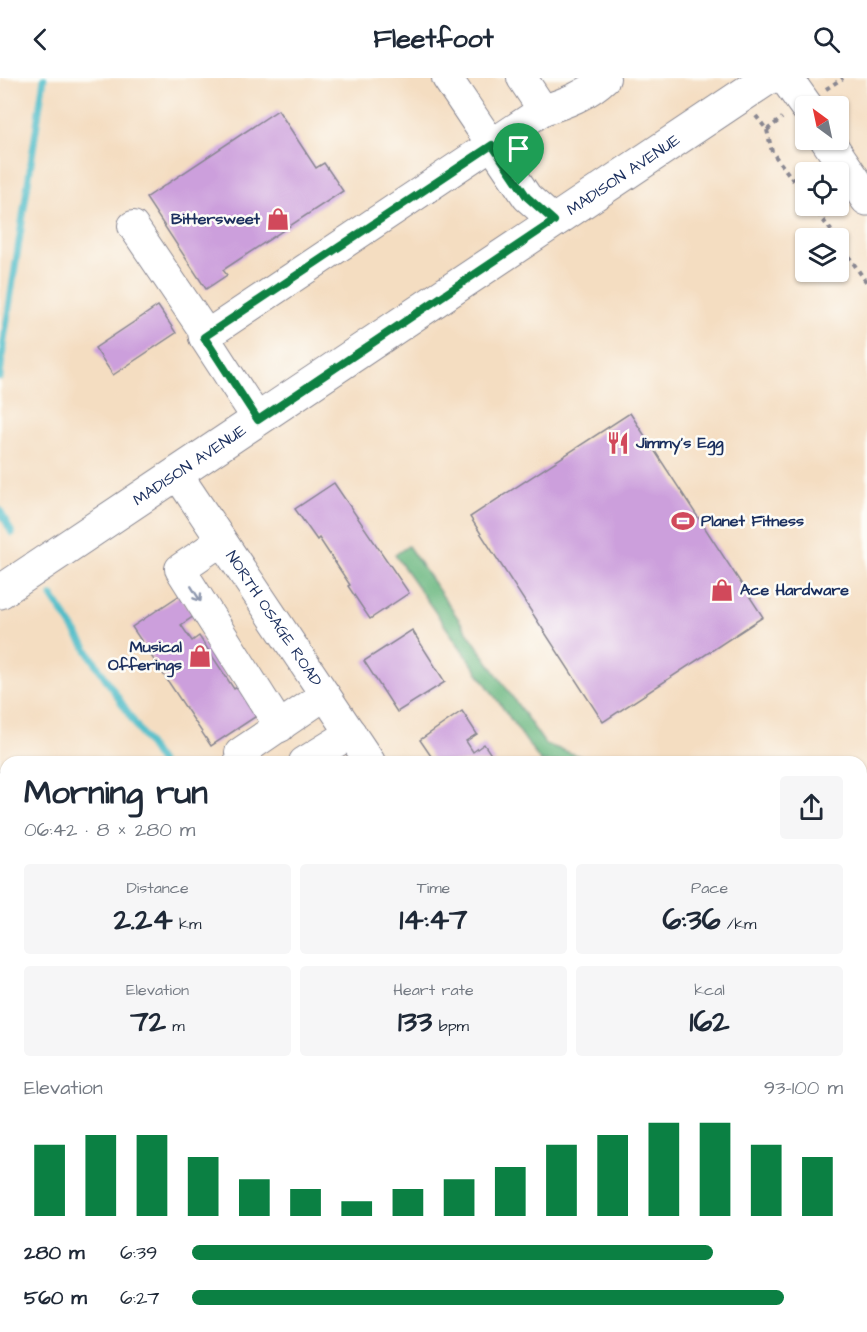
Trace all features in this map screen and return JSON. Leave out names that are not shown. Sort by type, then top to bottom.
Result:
[{"type":"main road","name":"MADISON AVENUE","points":[[0,592],[768,78]]},
{"type":"main road","points":[[786,78],[799,96]]},
{"type":"main road","points":[[834,150],[867,199]]},
{"type":"street","points":[[447,78],[527,197],[554,221]]},
{"type":"street","points":[[522,78],[543,110]]},
{"type":"street","points":[[204,337],[543,110],[583,96],[605,78]]},
{"type":"street","points":[[133,226],[202,328],[204,337],[258,420]]},
{"type":"street","name":"NORTH OSAGE ROAD","points":[[177,474],[366,756]]},
{"type":"street","points":[[221,541],[180,569],[280,726]]},
{"type":"street","points":[[242,756],[240,753],[325,695]]},
{"type":"street","points":[[314,756],[351,733]]},
{"type":"path","points":[[767,130],[772,152],[795,182]]},
{"type":"path","points":[[820,216],[829,228]]},
{"type":"path","points":[[849,256],[867,283]]},
{"type":"green space","points":[[408,546],[545,744],[579,756],[537,756],[395,555]]},
{"type":"building","points":[[278,110],[316,168],[324,163],[343,191],[223,270],[227,275],[206,289],[146,198]]},
{"type":"building","points":[[158,306],[176,333],[113,375],[95,348]]},
{"type":"building","points":[[630,413],[763,617],[603,722],[470,517]]},
{"type":"building","points":[[334,483],[409,593],[370,619],[319,538],[317,540],[295,509]]},
{"type":"building","points":[[180,595],[194,616],[181,625],[192,641],[199,636],[234,689],[239,686],[258,715],[211,746],[132,627]]},
{"type":"building","points":[[412,630],[445,682],[397,712],[364,661]]},
{"type":"building","points":[[462,711],[477,734],[466,741],[473,752],[484,744],[492,756],[431,756],[420,740]]},
{"type":"waterway","points":[[0,377],[44,78]]},
{"type":"waterway","points":[[0,510],[12,533]]},
{"type":"waterway","points":[[52,596],[156,756]]},
{"type":"place","name":"Bittersweet","points":[[278,219]]},
{"type":"place","name":"Jimmy's Egg","points":[[618,443]]},
{"type":"place","name":"Planet Fitness","points":[[683,521]]},
{"type":"place","name":"Ace Hardware","points":[[722,590]]},
{"type":"place","name":"Musical Offerings","points":[[200,656]]},
{"type":"route","points":[[492,145],[519,185],[527,197],[554,221],[258,420],[204,337],[492,145]]}]
